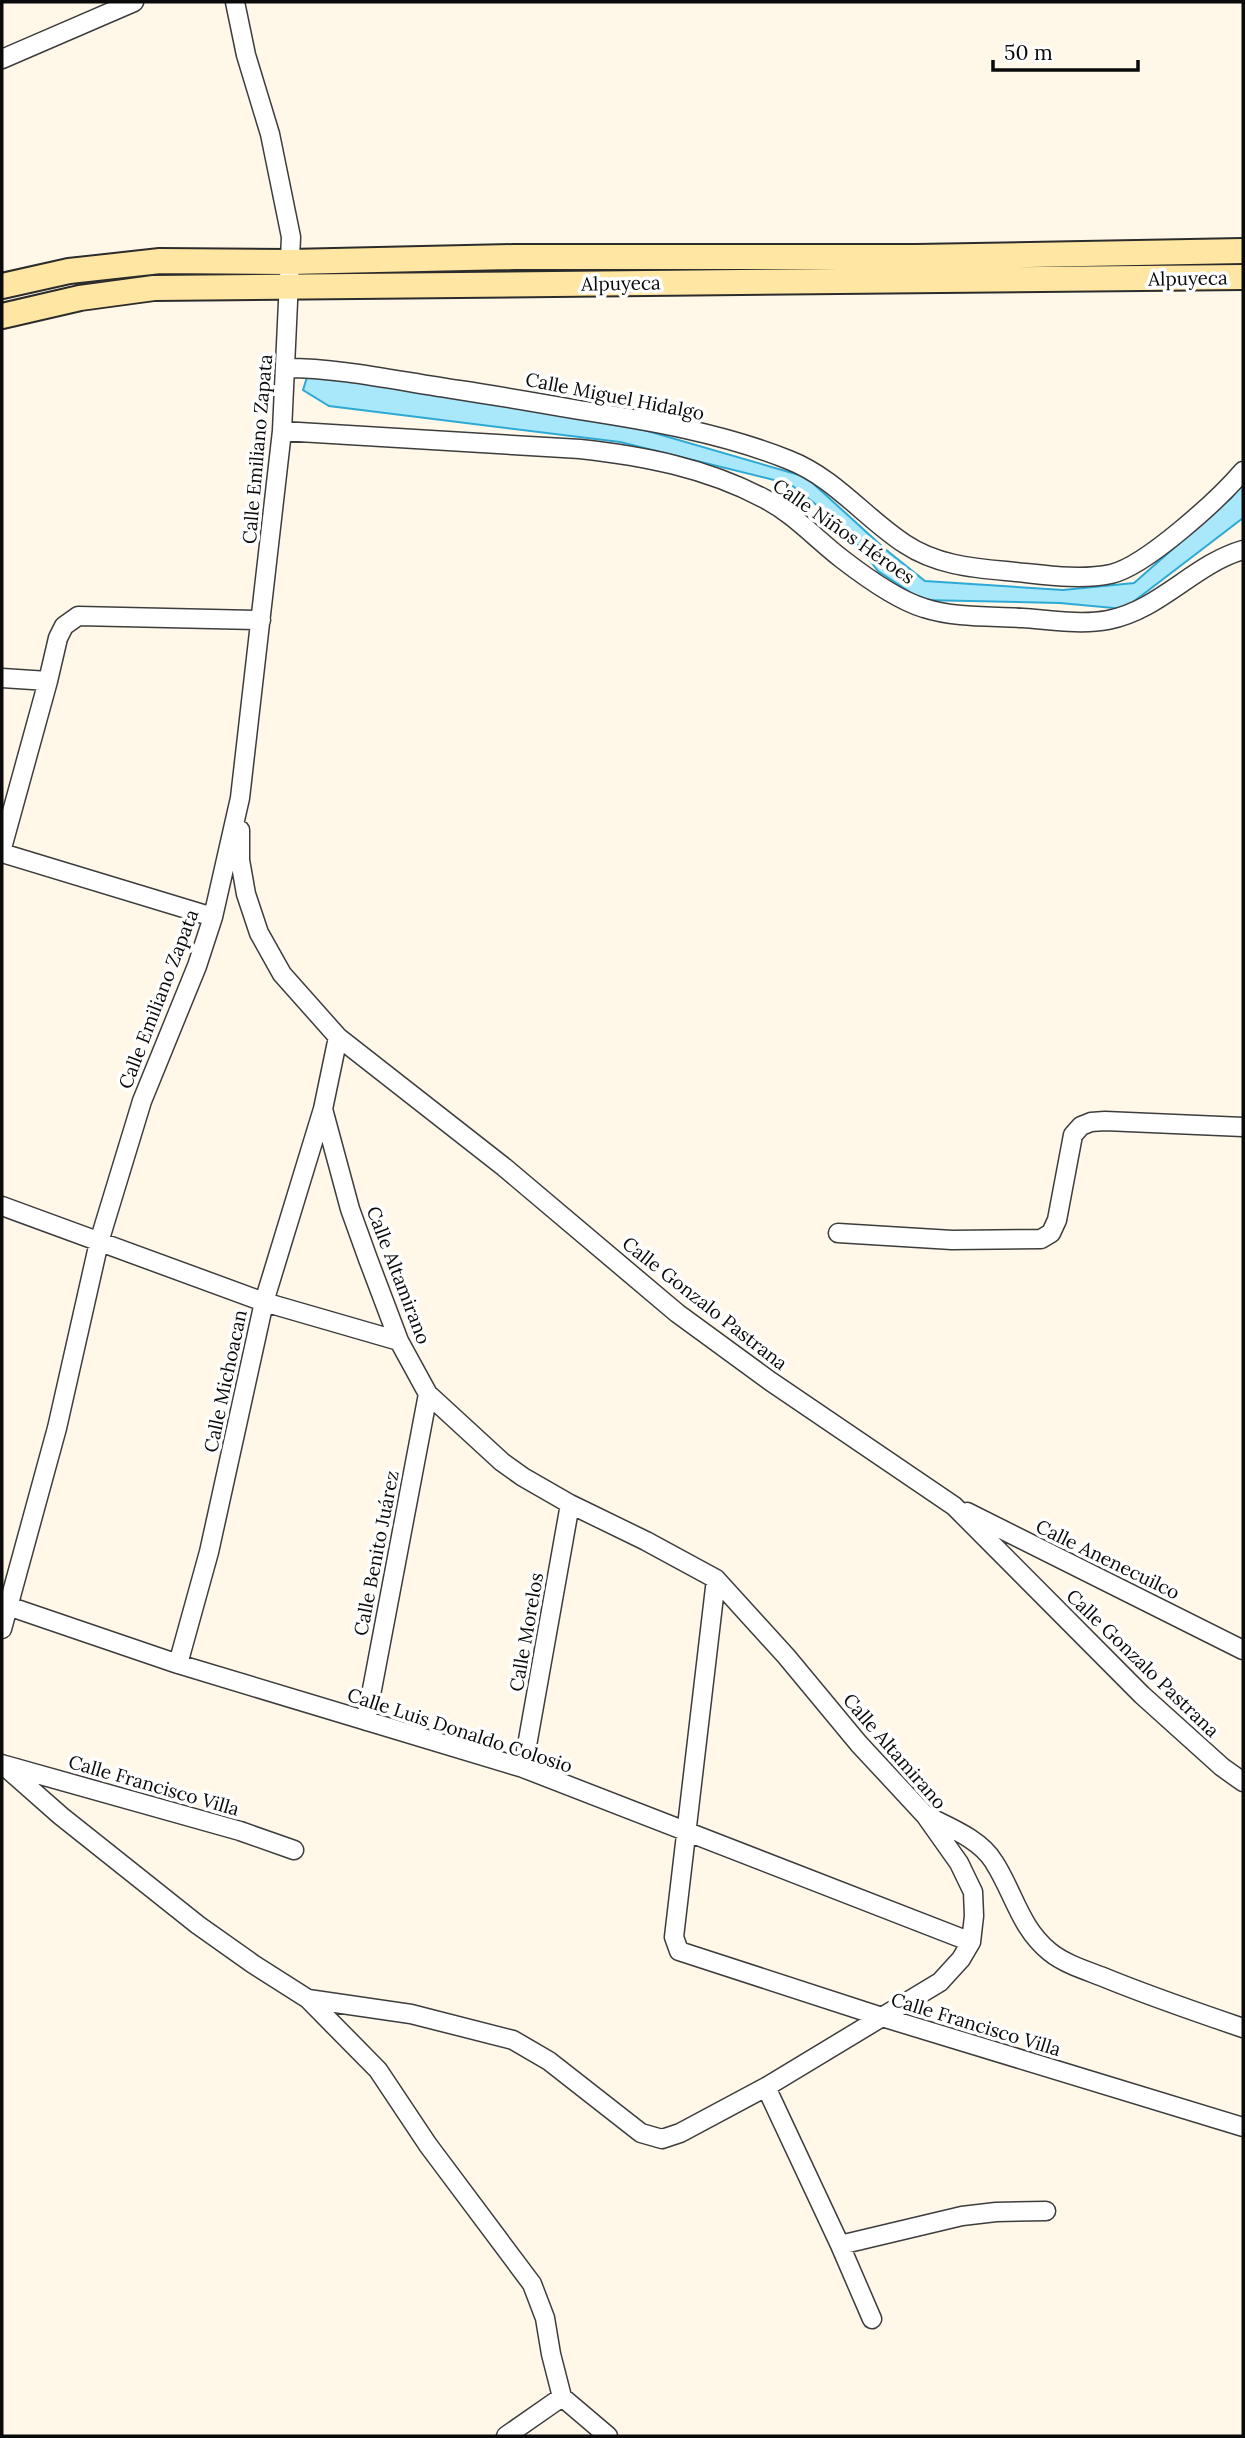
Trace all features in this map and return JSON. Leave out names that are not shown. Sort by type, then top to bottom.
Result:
[{"type":"main road","name":"Alpuyeca","points":[[2,286],[69,271],[160,261],[290,262],[514,257],[916,257],[1243,251]]},
{"type":"main road","name":"Alpuyeca","points":[[2,316],[80,298],[153,288],[1243,277]]},
{"type":"street","points":[[2,60],[134,2]]},
{"type":"street","name":"Calle Emiliano Zapata","points":[[2,1629],[57,1428],[99,1242],[142,1101],[197,966],[213,917],[240,798],[282,431],[291,237],[270,134],[246,55],[235,2]]},
{"type":"street","name":"Calle Miguel Hidalgo","points":[[286,368],[306,368],[378,378],[678,426],[791,461],[829,483],[915,550],[953,565],[993,570],[1060,576],[1113,574],[1130,567],[1198,516],[1228,489],[1243,471]]},
{"type":"street","name":"Calle Niños Héroes","points":[[282,431],[580,449],[627,454],[674,464],[730,482],[766,499],[807,528],[843,559],[890,591],[924,608],[946,613],[1105,621],[1128,615],[1151,604],[1217,561],[1243,550]]},
{"type":"street","points":[[213,917],[2,850],[58,638],[64,626],[78,617],[261,620]]},
{"type":"street","points":[[2,678],[48,681]]},
{"type":"street","name":"Calle Gonzalo Pastrana","points":[[240,798],[240,860],[246,894],[259,933],[282,974],[338,1037],[504,1167],[677,1313],[770,1381],[954,1506],[1142,1695],[1222,1767],[1243,1782]]},
{"type":"street","name":"Calle Altamirano","points":[[338,1037],[323,1109],[350,1209],[399,1341],[428,1394],[502,1462],[523,1477],[716,1579],[786,1656],[859,1744],[925,1815],[959,1863],[973,1892],[971,1942]]},
{"type":"street","name":"Calle Michoacan","points":[[178,1664],[209,1552],[264,1302],[323,1109]]},
{"type":"street","points":[[838,1233],[952,1240],[1041,1239],[1051,1233],[1057,1220],[1069,1150],[1073,1135],[1081,1126],[1105,1121],[1243,1128]]},
{"type":"street","points":[[2,1206],[264,1302],[399,1341]]},
{"type":"street","name":"Calle Benito Juárez","points":[[366,1721],[428,1394]]},
{"type":"street","name":"Calle Morelos","points":[[523,1768],[570,1504]]},
{"type":"street","name":"Calle Anenecuilco","points":[[954,1506],[1243,1650]]},
{"type":"street","points":[[686,1832],[716,1579]]},
{"type":"street","name":"Calle Luis Donaldo Colosio","points":[[8,1606],[178,1664],[523,1768],[971,1942]]},
{"type":"street","points":[[2,1764],[61,1816],[198,1925],[308,1999],[378,2070],[443,2166],[532,2284],[545,2318],[562,2398],[608,2436]]},
{"type":"street","name":"Calle Francisco Villa","points":[[2,1764],[240,1831],[294,1850]]},
{"type":"street","points":[[925,1815],[976,1843],[993,1860],[1022,1920],[1033,1936],[1051,1953],[1137,1992],[1243,2028]]},
{"type":"street","name":"Calle Francisco Villa","points":[[686,1832],[674,1937],[679,1951],[882,2017],[1243,2127]]},
{"type":"street","points":[[308,1999],[411,2014],[513,2040],[549,2061],[641,2133],[652,2137],[671,2137],[766,2087],[940,1982],[952,1970],[971,1942]]},
{"type":"street","points":[[766,2087],[872,2319]]},
{"type":"street","points":[[840,2245],[962,2216],[1046,2211]]},
{"type":"street","points":[[506,2436],[562,2398]]},
{"type":"water","points":[[308,374],[620,423],[806,477],[885,549],[925,581],[1063,590],[1134,583],[1231,498],[1243,483],[1243,518],[1124,609],[1060,603],[922,600],[878,571],[843,526],[790,484],[620,442],[329,406],[303,390]]}]
